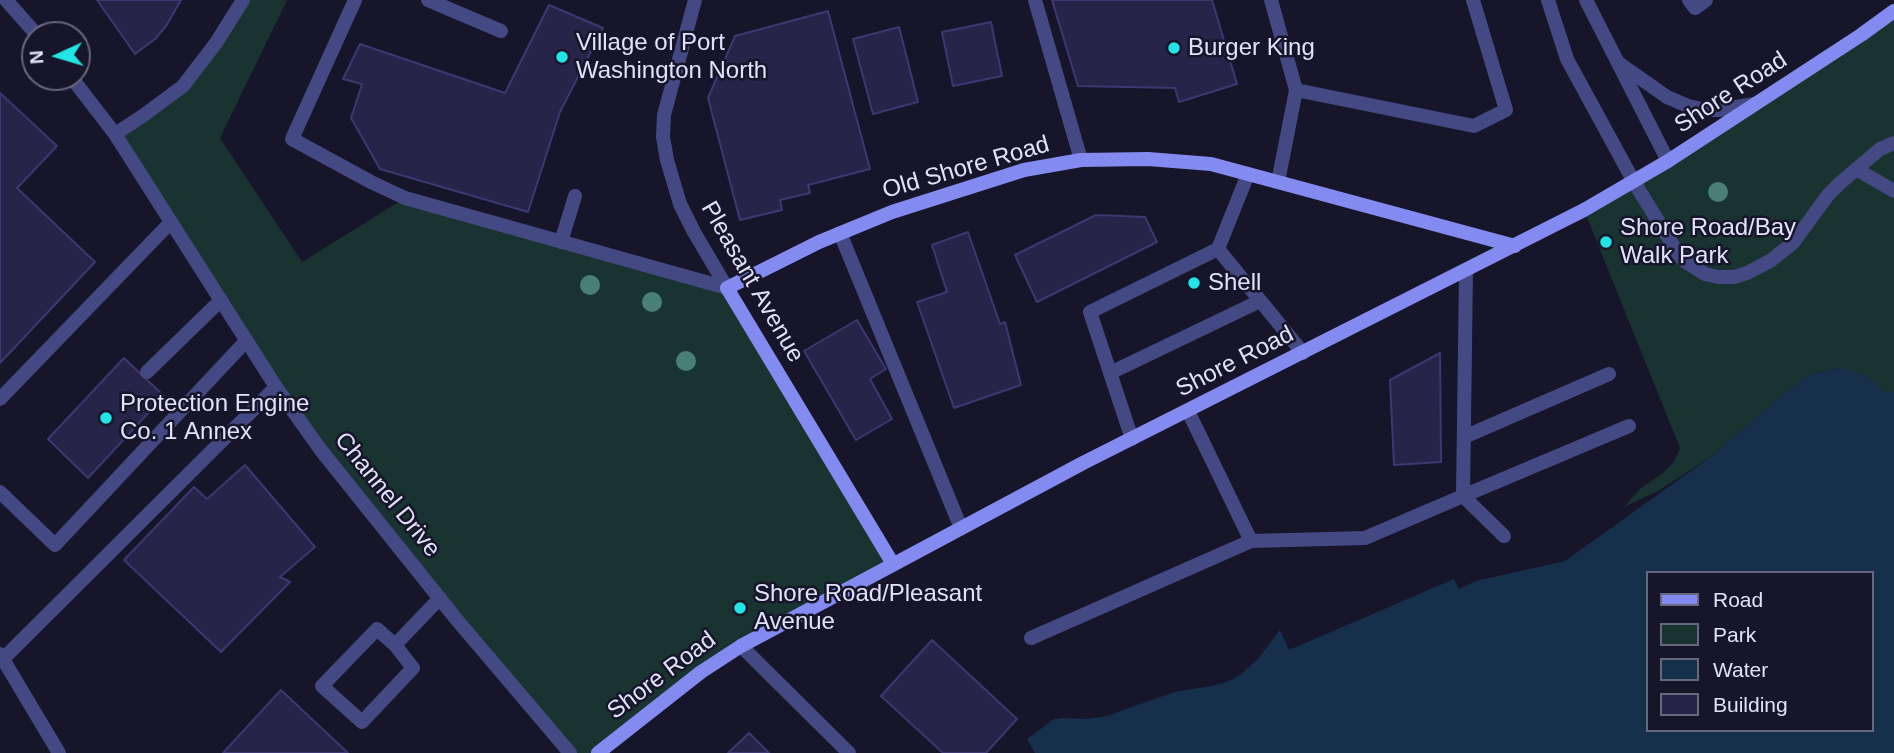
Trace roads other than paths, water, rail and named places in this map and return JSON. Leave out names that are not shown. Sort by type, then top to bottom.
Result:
[{"type":"main road","name":"Shore Road","points":[[598,753],[701,673],[741,646],[1132,439],[1584,210],[1634,182],[1759,103],[1894,11]]},
{"type":"main road","name":"Old Shore Road","points":[[727,288],[819,242],[892,212],[1024,170],[1081,160],[1148,159],[1211,164],[1515,246]]},
{"type":"main road","name":"Pleasant Avenue","points":[[727,288],[893,564]]},
{"type":"street","points":[[6,0],[25,21]]},
{"type":"street","points":[[116,134],[183,86],[216,43],[243,0]]},
{"type":"street","points":[[355,0],[292,139],[405,198],[727,288]]},
{"type":"street","points":[[428,0],[501,31]]},
{"type":"street","name":"Pleasant Avenue","points":[[695,0],[664,115],[663,137],[680,204],[727,288]]},
{"type":"street","points":[[1035,0],[1081,160]]},
{"type":"street","points":[[1271,0],[1296,90],[1278,182]]},
{"type":"street","points":[[1296,90],[1475,127],[1506,110],[1473,0]]},
{"type":"street","points":[[1548,0],[1567,59],[1634,182],[1674,247],[1686,262],[1705,274],[1734,277],[1770,261],[1793,243],[1828,195],[1880,149],[1894,143]]},
{"type":"street","points":[[1586,0],[1668,161]]},
{"type":"street","points":[[1689,0],[1695,8],[1706,0]]},
{"type":"street","points":[[1618,63],[1667,97],[1688,106],[1719,110],[1759,103]]},
{"type":"street","name":"Channel Drive","points":[[82,91],[116,134],[275,387],[320,449],[570,753]]},
{"type":"street","points":[[1856,169],[1894,191]]},
{"type":"street","points":[[1132,439],[1090,312],[1218,249],[1248,174]]},
{"type":"street","points":[[561,242],[575,196]]},
{"type":"street","points":[[0,399],[171,222]]},
{"type":"street","points":[[840,233],[961,528]]},
{"type":"street","points":[[1218,249],[1303,353]]},
{"type":"street","points":[[1466,271],[1463,496],[1504,536]]},
{"type":"street","points":[[147,372],[221,300]]},
{"type":"street","points":[[1110,373],[1260,300]]},
{"type":"street","points":[[0,492],[55,545],[246,341]]},
{"type":"street","points":[[1464,437],[1609,374]]},
{"type":"street","points":[[59,753],[2,657],[275,387]]},
{"type":"street","points":[[1188,411],[1251,541]]},
{"type":"street","points":[[1031,638],[1251,541],[1365,538],[1629,426]]},
{"type":"street","points":[[395,645],[440,598]]},
{"type":"street","points":[[377,629],[395,645],[413,668],[362,722],[322,686],[377,629]]},
{"type":"street","points":[[741,646],[849,753]]},
{"type":"water","points":[[1838,368],[1865,375],[1888,394],[1894,391],[1894,753],[1035,753],[1027,739],[1054,719],[1107,716],[1174,692],[1229,681],[1258,659],[1280,630],[1289,650],[1454,579],[1459,589],[1476,581],[1565,561],[1712,456],[1789,389],[1812,374]]},
{"type":"place","name":"Burger King","points":[[1174,48]]},
{"type":"place","name":"Village of Port Washington North","points":[[562,57]]},
{"type":"place","name":"Shore Road/Bay Walk Park","points":[[1606,242]]},
{"type":"place","name":"Shell","points":[[1194,283]]},
{"type":"place","name":"Protection Engine Co. 1 Annex","points":[[106,418]]},
{"type":"place","name":"Shore Road/Pleasant Avenue","points":[[740,608]]}]
